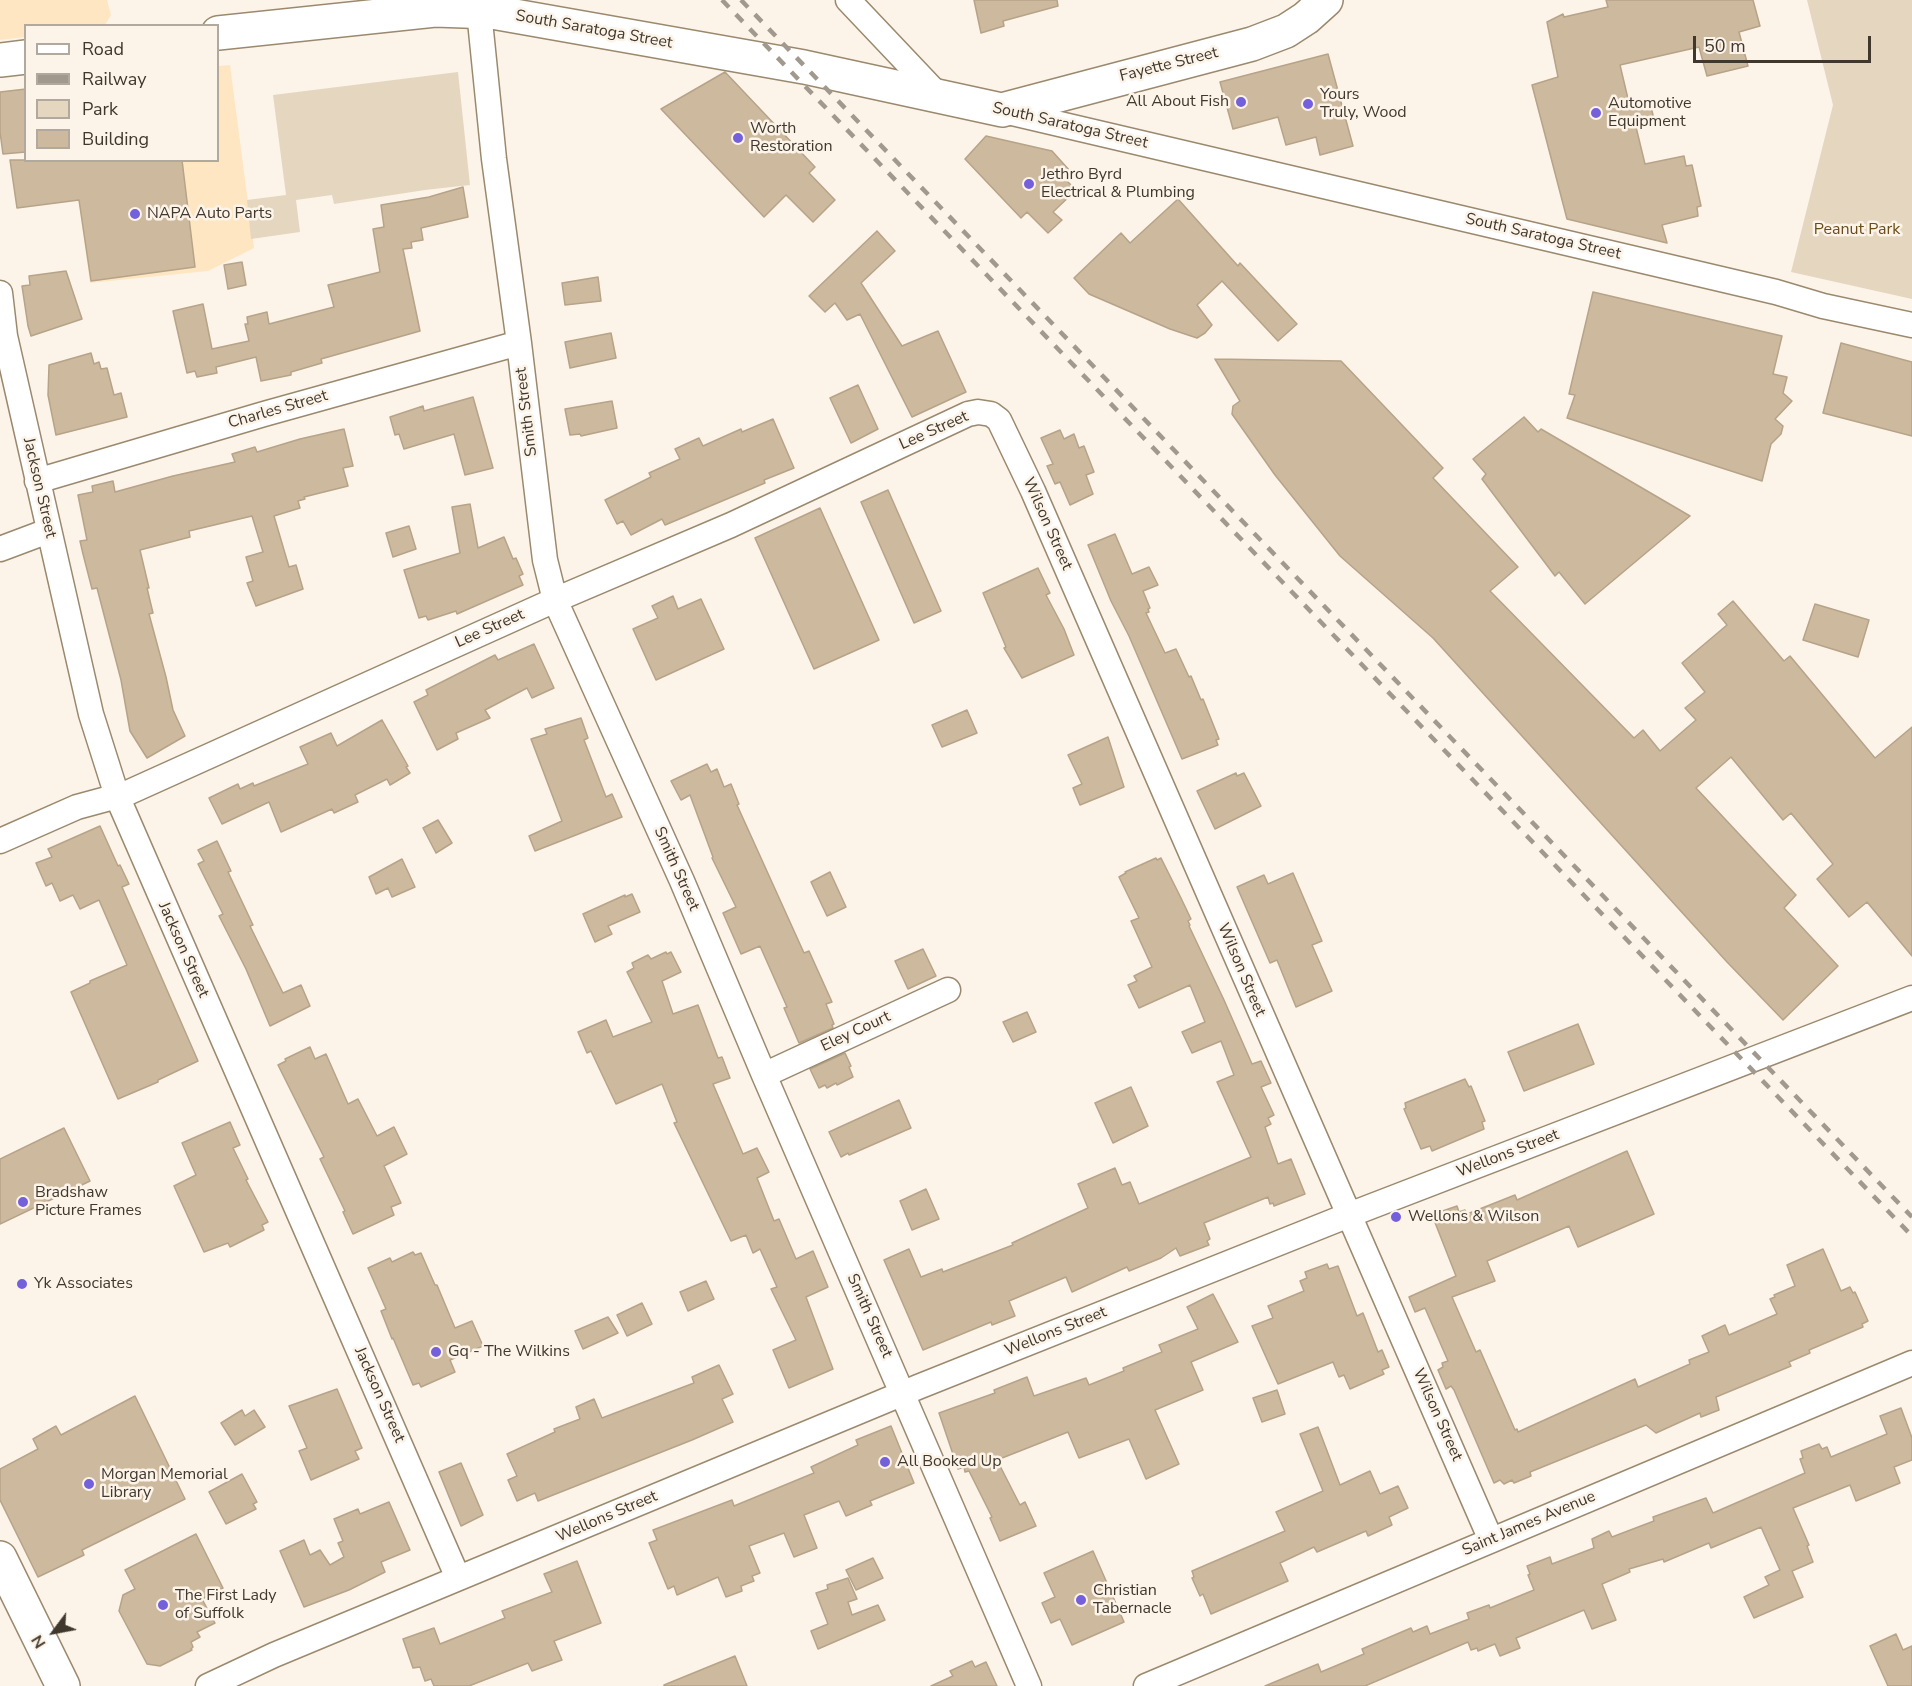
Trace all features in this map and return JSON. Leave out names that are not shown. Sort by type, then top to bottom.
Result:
[{"type":"street","points":[[848,0],[938,95]]},
{"type":"street","name":"Fayette Street","points":[[1002,110],[1252,44],[1286,31],[1306,18],[1326,0]]},
{"type":"street","name":"South Saratoga Street","points":[[219,33],[435,10],[479,11],[804,67],[938,95],[1776,292],[1823,306],[1912,325]]},
{"type":"street","name":"Smith Street","points":[[479,11],[494,159],[545,560],[555,600],[682,881],[1029,1686]]},
{"type":"street","points":[[0,60],[24,57]]},
{"type":"street","name":"Jackson Street","points":[[0,293],[5,336],[48,531],[91,714],[117,796],[458,1578]]},
{"type":"street","name":"Charles Street","points":[[37,481],[264,414],[519,343]]},
{"type":"street","name":"Lee Street","points":[[0,841],[77,807],[117,796],[555,600],[731,525],[958,419],[978,412]]},
{"type":"street","name":"Wilson Street","points":[[978,412],[991,414],[999,420],[1033,491],[1491,1540]]},
{"type":"street","points":[[0,549],[48,531]]},
{"type":"street","name":"Eley Court","points":[[764,1075],[948,990]]},
{"type":"street","name":"Wellons Street","points":[[208,1686],[252,1665],[458,1578],[903,1394],[1349,1215],[1912,998]]},
{"type":"street","name":"Saint James Avenue","points":[[1146,1686],[1912,1363]]},
{"type":"street","points":[[0,1558],[63,1686]]},
{"type":"shaded area","points":[[0,0],[107,0],[111,15],[106,24],[24,24],[24,37],[0,40]]},
{"type":"shaded area","points":[[230,65],[254,248],[208,271],[90,283],[73,162],[219,162],[219,66]]},
{"type":"green space","name":"Peanut Park","points":[[1807,0],[1912,0],[1912,299],[1791,272],[1833,105]]},
{"type":"green space","points":[[458,72],[470,185],[334,204],[332,195],[296,200],[300,232],[251,239],[247,200],[286,195],[273,95]]},
{"type":"building","points":[[974,0],[1057,0],[1058,6],[1003,21],[1004,26],[981,33]]},
{"type":"building","name":"Automotive Equipment","points":[[1606,0],[1753,0],[1760,26],[1739,32],[1748,66],[1707,76],[1699,47],[1620,65],[1629,103],[1649,99],[1655,123],[1636,127],[1645,164],[1684,156],[1686,166],[1692,165],[1701,206],[1697,207],[1698,216],[1662,225],[1667,243],[1567,219],[1532,85],[1558,77],[1547,22],[1563,14],[1564,17],[1608,7]]},
{"type":"building","name":"Yours Truly, Wood","points":[[1328,54],[1353,146],[1320,155],[1316,137],[1286,145],[1278,117],[1233,129],[1220,82]]},
{"type":"building","name":"Worth Restoration","points":[[725,72],[815,167],[809,173],[835,200],[813,222],[786,195],[764,217],[661,109]]},
{"type":"building","points":[[24,89],[24,152],[3,154],[0,132],[0,92]]},
{"type":"building","name":"Jethro Byrd Electrical & Plumbing","points":[[986,136],[1052,151],[1070,171],[1063,177],[1076,190],[1053,212],[1062,220],[1048,233],[1027,212],[1021,218],[965,159]]},
{"type":"building","name":"NAPA Auto Parts","points":[[10,160],[24,160],[24,162],[182,162],[195,267],[91,281],[79,200],[17,208]]},
{"type":"building","points":[[463,187],[468,217],[421,228],[423,240],[411,242],[412,248],[403,249],[420,331],[321,359],[322,363],[291,372],[291,375],[261,381],[256,357],[216,367],[217,373],[197,377],[195,371],[187,373],[173,311],[203,304],[212,349],[249,341],[245,324],[248,324],[247,317],[267,312],[269,324],[334,307],[328,285],[380,272],[373,229],[384,227],[381,205],[429,197]]},
{"type":"building","points":[[1178,199],[1238,266],[1240,263],[1297,324],[1278,341],[1222,281],[1197,305],[1212,325],[1197,338],[1170,329],[1089,294],[1074,278],[1121,233],[1130,243]]},
{"type":"building","points":[[877,231],[895,251],[861,283],[902,346],[938,331],[966,392],[912,417],[860,314],[847,320],[835,303],[825,312],[809,296]]},
{"type":"building","points":[[242,262],[246,285],[228,289],[224,265]]},
{"type":"building","points":[[66,271],[82,319],[31,336],[22,286],[30,285],[29,276]]},
{"type":"building","points":[[598,277],[601,301],[565,305],[562,283]]},
{"type":"building","points":[[1593,292],[1782,336],[1773,374],[1787,377],[1783,393],[1792,401],[1775,419],[1783,426],[1781,434],[1771,444],[1762,481],[1567,418],[1575,395],[1569,394]]},
{"type":"building","points":[[611,333],[616,358],[570,368],[565,342]]},
{"type":"building","points":[[1841,343],[1912,362],[1912,436],[1823,413]]},
{"type":"building","points":[[91,353],[94,364],[99,362],[101,369],[107,368],[114,395],[121,393],[127,417],[56,435],[48,395],[49,365]]},
{"type":"building","points":[[1215,359],[1341,361],[1443,468],[1433,478],[1518,567],[1490,591],[1634,738],[1643,730],[1660,751],[1696,720],[1685,708],[1705,692],[1682,663],[1727,625],[1718,614],[1733,601],[1784,661],[1790,656],[1875,758],[1912,727],[1912,956],[1867,902],[1849,917],[1817,879],[1833,864],[1791,813],[1783,820],[1731,757],[1696,788],[1796,895],[1784,908],[1838,966],[1783,1020],[1727,962],[1433,638],[1340,556],[1275,475],[1232,414],[1233,406],[1240,401]]},
{"type":"building","points":[[858,385],[878,429],[851,443],[830,398]]},
{"type":"building","points":[[473,397],[493,468],[465,475],[454,434],[404,449],[399,434],[395,435],[390,417],[423,406],[424,411]]},
{"type":"building","points":[[612,401],[617,428],[581,436],[580,434],[570,435],[565,409]]},
{"type":"building","points":[[1524,417],[1538,432],[1541,429],[1690,516],[1585,604],[1559,572],[1555,576],[1482,479],[1486,474],[1473,459]]},
{"type":"building","points":[[773,419],[794,468],[764,480],[765,483],[665,525],[662,519],[631,535],[623,521],[617,524],[605,500],[651,477],[649,473],[680,459],[675,449],[699,438],[703,446],[741,429],[742,432]]},
{"type":"building","points":[[344,429],[353,466],[343,468],[348,486],[304,497],[305,499],[298,501],[300,508],[274,516],[289,567],[296,565],[303,589],[256,606],[247,583],[253,581],[246,557],[263,552],[252,516],[189,531],[190,537],[140,550],[153,613],[149,614],[173,710],[185,736],[147,758],[130,731],[121,680],[97,588],[92,589],[80,541],[87,540],[78,495],[93,492],[92,486],[113,481],[115,492],[235,462],[232,454],[255,447],[257,452]]},
{"type":"building","points":[[1060,430],[1064,439],[1074,434],[1079,448],[1084,446],[1094,472],[1086,475],[1093,494],[1070,505],[1060,482],[1055,484],[1047,466],[1053,464],[1041,438]]},
{"type":"building","points":[[888,490],[941,611],[914,623],[861,502]]},
{"type":"building","points":[[470,504],[478,548],[504,537],[513,559],[516,558],[523,574],[519,576],[523,585],[457,614],[456,611],[428,620],[426,616],[419,618],[404,570],[460,553],[452,507]]},
{"type":"building","points":[[820,508],[879,640],[814,669],[755,538]]},
{"type":"building","points":[[409,526],[416,549],[393,557],[386,533]]},
{"type":"building","points":[[1115,534],[1132,574],[1149,567],[1158,585],[1143,591],[1150,608],[1146,613],[1165,653],[1176,649],[1189,677],[1191,676],[1219,739],[1216,740],[1218,745],[1182,759],[1088,545]]},
{"type":"building","points":[[1038,568],[1050,593],[1046,595],[1064,629],[1074,655],[1022,678],[1004,648],[1006,647],[983,593]]},
{"type":"building","points":[[673,596],[678,609],[701,599],[724,649],[656,680],[633,629],[658,618],[652,606]]},
{"type":"building","points":[[1815,604],[1869,620],[1858,657],[1803,640]]},
{"type":"building","points":[[534,644],[554,688],[532,698],[527,688],[485,710],[490,718],[456,733],[458,739],[437,750],[414,702],[428,695],[426,690],[495,655],[498,660]]},
{"type":"building","points":[[967,710],[977,733],[942,747],[932,725]]},
{"type":"building","points":[[581,718],[588,738],[584,740],[606,797],[612,794],[622,817],[535,851],[529,836],[562,821],[531,739],[547,734],[545,729]]},
{"type":"building","points":[[382,720],[410,773],[390,785],[387,779],[355,795],[358,802],[334,813],[332,809],[281,832],[269,802],[222,824],[209,798],[238,784],[240,789],[253,783],[254,786],[308,764],[300,747],[331,733],[337,746]]},
{"type":"building","points":[[1108,737],[1124,787],[1080,805],[1073,788],[1082,784],[1068,755]]},
{"type":"building","points":[[707,764],[711,772],[717,769],[724,787],[731,784],[739,804],[737,805],[804,953],[809,951],[832,1002],[826,1004],[834,1024],[833,1028],[799,1043],[784,1008],[787,1007],[760,946],[741,954],[723,913],[736,907],[712,858],[690,795],[681,800],[671,781]]},
{"type":"building","points":[[1236,773],[1237,776],[1244,773],[1261,806],[1215,829],[1197,791]]},
{"type":"building","points":[[438,820],[452,843],[436,853],[423,828]]},
{"type":"building","points":[[100,826],[129,884],[122,887],[198,1061],[158,1082],[118,1099],[71,992],[127,965],[99,900],[80,909],[73,895],[60,901],[52,883],[46,886],[36,863],[52,857],[48,849]]},
{"type":"building","points":[[217,841],[231,871],[228,872],[253,925],[250,926],[283,993],[301,985],[310,1006],[270,1026],[246,969],[219,916],[223,914],[198,864],[204,861],[198,850]]},
{"type":"building","points":[[1156,858],[1157,860],[1161,858],[1191,919],[1188,921],[1189,926],[1252,1064],[1261,1061],[1271,1083],[1261,1087],[1274,1115],[1268,1118],[1271,1124],[1265,1127],[1278,1164],[1291,1159],[1305,1194],[1274,1206],[1273,1203],[1270,1204],[1268,1197],[1204,1223],[1210,1239],[1207,1241],[1209,1245],[1180,1256],[1176,1248],[1161,1258],[1129,1271],[1127,1267],[1072,1292],[1066,1277],[1009,1301],[1015,1316],[992,1325],[991,1322],[923,1350],[884,1260],[909,1249],[921,1277],[942,1269],[943,1272],[1013,1245],[1012,1243],[1088,1208],[1078,1184],[1115,1168],[1122,1185],[1130,1182],[1139,1204],[1251,1157],[1217,1082],[1234,1075],[1221,1041],[1192,1053],[1182,1032],[1205,1022],[1190,985],[1139,1008],[1128,985],[1137,981],[1134,976],[1152,967],[1131,921],[1139,918],[1119,877]]},
{"type":"building","points":[[402,859],[415,887],[392,897],[388,888],[376,894],[369,877]]},
{"type":"building","points":[[830,872],[846,907],[827,916],[811,882]]},
{"type":"building","points":[[1293,873],[1322,941],[1312,945],[1332,991],[1296,1007],[1277,960],[1270,963],[1237,887],[1264,875],[1268,884]]},
{"type":"building","points":[[632,894],[640,912],[608,926],[612,934],[595,942],[583,914]]},
{"type":"building","points":[[923,949],[936,976],[908,989],[895,961]]},
{"type":"building","points":[[666,952],[667,954],[671,952],[681,972],[662,981],[673,1014],[698,1005],[718,1058],[722,1057],[730,1078],[713,1084],[743,1154],[757,1148],[769,1172],[757,1178],[774,1221],[779,1219],[796,1259],[813,1251],[828,1287],[806,1297],[833,1369],[789,1388],[773,1350],[796,1340],[771,1289],[777,1287],[760,1249],[753,1253],[746,1235],[731,1241],[674,1123],[677,1122],[662,1084],[616,1104],[591,1051],[587,1053],[578,1032],[606,1020],[613,1037],[652,1022],[627,972],[634,968],[632,963],[648,955],[651,959]]},
{"type":"building","points":[[1027,1012],[1036,1032],[1013,1042],[1003,1022]]},
{"type":"building","points":[[1578,1024],[1594,1064],[1524,1091],[1508,1052]]},
{"type":"building","points":[[310,1047],[315,1059],[326,1054],[348,1104],[358,1099],[377,1136],[394,1127],[407,1154],[384,1166],[401,1203],[391,1207],[394,1215],[353,1234],[343,1212],[345,1211],[320,1159],[324,1157],[278,1065]]},
{"type":"building","points":[[845,1053],[853,1077],[837,1085],[836,1083],[827,1088],[825,1085],[819,1088],[810,1069]]},
{"type":"building","points":[[1465,1079],[1469,1087],[1471,1086],[1485,1121],[1482,1122],[1484,1129],[1432,1151],[1430,1146],[1421,1149],[1404,1109],[1406,1108],[1405,1103]]},
{"type":"building","points":[[1131,1087],[1148,1126],[1113,1143],[1095,1103]]},
{"type":"building","points":[[899,1100],[911,1128],[841,1157],[829,1132]]},
{"type":"building","points":[[230,1122],[240,1145],[233,1148],[248,1179],[246,1180],[268,1222],[262,1225],[264,1230],[230,1247],[228,1243],[204,1252],[174,1186],[196,1175],[182,1143]]},
{"type":"building","name":"Bradshaw Picture Frames","points":[[64,1128],[90,1181],[0,1224],[0,1159]]},
{"type":"building","points":[[1627,1151],[1654,1214],[1578,1247],[1569,1226],[1487,1261],[1495,1281],[1452,1297],[1476,1352],[1480,1350],[1515,1430],[1517,1429],[1518,1432],[1635,1379],[1638,1387],[1690,1364],[1689,1360],[1709,1352],[1702,1336],[1725,1325],[1729,1335],[1777,1314],[1770,1299],[1795,1286],[1787,1265],[1823,1249],[1841,1291],[1850,1287],[1853,1293],[1855,1292],[1868,1321],[1862,1324],[1863,1327],[1809,1350],[1810,1353],[1789,1362],[1791,1366],[1716,1397],[1719,1410],[1701,1417],[1700,1413],[1656,1433],[1646,1425],[1530,1472],[1531,1476],[1514,1483],[1512,1480],[1504,1484],[1500,1480],[1494,1483],[1454,1390],[1451,1386],[1446,1389],[1438,1370],[1443,1367],[1442,1363],[1448,1361],[1425,1308],[1415,1312],[1409,1297],[1456,1276],[1434,1220],[1436,1220],[1434,1214],[1457,1206],[1459,1212],[1465,1210],[1467,1214],[1515,1195],[1517,1200]]},
{"type":"building","points":[[926,1189],[939,1219],[912,1230],[900,1201]]},
{"type":"building","points":[[413,1252],[415,1255],[421,1253],[455,1328],[472,1321],[483,1346],[450,1360],[455,1372],[421,1387],[419,1383],[413,1385],[392,1339],[381,1311],[386,1309],[368,1268],[390,1258],[392,1262]]},
{"type":"building","points":[[1327,1264],[1329,1269],[1338,1266],[1357,1316],[1363,1313],[1378,1352],[1382,1350],[1389,1367],[1382,1370],[1384,1374],[1350,1389],[1344,1375],[1339,1377],[1333,1362],[1278,1384],[1252,1326],[1273,1318],[1268,1306],[1304,1291],[1300,1281],[1307,1278],[1305,1272]]},
{"type":"building","points":[[706,1281],[714,1299],[688,1311],[680,1292]]},
{"type":"building","points":[[1213,1294],[1238,1342],[1191,1362],[1203,1390],[1155,1410],[1179,1464],[1146,1479],[1129,1439],[1079,1458],[1068,1432],[997,1460],[1020,1505],[1025,1502],[1036,1526],[1000,1541],[990,1518],[992,1517],[969,1471],[965,1472],[964,1467],[958,1469],[939,1413],[995,1393],[994,1390],[1027,1377],[1034,1396],[1086,1378],[1089,1385],[1124,1371],[1123,1368],[1162,1352],[1159,1345],[1198,1329],[1187,1307]]},
{"type":"building","points":[[642,1303],[652,1324],[627,1336],[617,1315]]},
{"type":"building","points":[[608,1317],[618,1333],[583,1349],[575,1331]]},
{"type":"building","points":[[719,1365],[733,1394],[722,1399],[733,1422],[538,1501],[535,1493],[517,1501],[508,1480],[517,1476],[507,1454],[555,1432],[554,1429],[580,1419],[576,1407],[594,1399],[602,1418],[694,1383],[692,1377]]},
{"type":"building","points":[[337,1389],[362,1448],[355,1451],[359,1459],[311,1480],[299,1451],[307,1448],[289,1406]]},
{"type":"building","points":[[1277,1390],[1285,1414],[1262,1422],[1253,1398]]},
{"type":"building","name":"Morgan Memorial Library","points":[[135,1396],[185,1499],[82,1550],[84,1555],[38,1577],[0,1500],[0,1469],[38,1449],[33,1439],[56,1426],[61,1435]]},
{"type":"building","points":[[1901,1408],[1912,1438],[1912,1460],[1894,1467],[1900,1483],[1856,1501],[1850,1485],[1793,1508],[1809,1545],[1807,1546],[1813,1562],[1792,1571],[1803,1597],[1754,1618],[1744,1597],[1769,1585],[1765,1577],[1780,1570],[1761,1527],[1711,1548],[1709,1543],[1664,1562],[1663,1559],[1629,1569],[1630,1572],[1602,1584],[1616,1620],[1592,1629],[1584,1610],[1516,1638],[1520,1648],[1500,1656],[1495,1644],[1478,1651],[1477,1648],[1471,1650],[1468,1642],[1365,1686],[1265,1686],[1318,1664],[1321,1672],[1364,1654],[1362,1649],[1411,1628],[1413,1632],[1427,1626],[1430,1634],[1469,1619],[1467,1613],[1489,1605],[1490,1608],[1534,1590],[1527,1566],[1550,1557],[1552,1564],[1594,1548],[1592,1539],[1609,1531],[1612,1537],[1654,1521],[1653,1517],[1706,1498],[1713,1513],[1805,1473],[1800,1459],[1803,1458],[1801,1451],[1819,1444],[1822,1449],[1827,1447],[1831,1457],[1887,1434],[1880,1416]]},
{"type":"building","points":[[242,1410],[245,1416],[254,1410],[265,1427],[235,1445],[221,1423]]},
{"type":"building","points":[[891,1426],[914,1483],[870,1501],[872,1505],[846,1516],[839,1501],[804,1515],[817,1548],[794,1557],[784,1533],[749,1546],[760,1573],[752,1576],[754,1581],[741,1586],[742,1591],[726,1597],[718,1577],[677,1595],[674,1586],[668,1589],[649,1543],[657,1540],[653,1530],[732,1500],[734,1506],[814,1473],[811,1467],[858,1445],[856,1440]]},
{"type":"building","points":[[1318,1427],[1340,1485],[1370,1471],[1380,1494],[1398,1486],[1408,1508],[1389,1517],[1392,1525],[1368,1536],[1366,1531],[1317,1552],[1314,1547],[1280,1563],[1288,1581],[1211,1614],[1203,1594],[1200,1596],[1192,1578],[1194,1577],[1192,1571],[1285,1531],[1276,1512],[1323,1491],[1300,1434]]},
{"type":"building","points":[[461,1463],[483,1515],[461,1526],[439,1472]]},
{"type":"building","points":[[242,1474],[257,1502],[253,1504],[256,1509],[226,1524],[209,1492]]},
{"type":"building","points":[[389,1502],[410,1550],[381,1562],[385,1572],[349,1590],[304,1607],[280,1551],[304,1540],[310,1555],[320,1550],[330,1565],[344,1557],[338,1543],[343,1541],[334,1519],[358,1509],[360,1514]]},
{"type":"building","name":"The First Lady of Suffolk","points":[[196,1534],[223,1588],[202,1599],[215,1623],[197,1632],[200,1637],[191,1642],[192,1650],[160,1666],[147,1664],[119,1611],[123,1595],[135,1589],[125,1570]]},
{"type":"building","name":"Christian Tabernacle","points":[[1093,1551],[1124,1622],[1072,1645],[1060,1619],[1051,1623],[1042,1603],[1055,1597],[1044,1573]]},
{"type":"building","points":[[873,1558],[883,1578],[856,1590],[846,1570]]},
{"type":"building","points":[[577,1561],[601,1623],[554,1641],[562,1660],[532,1671],[528,1663],[469,1686],[434,1686],[431,1679],[425,1681],[420,1667],[413,1668],[403,1639],[434,1628],[440,1644],[505,1618],[502,1611],[552,1592],[544,1574]]},
{"type":"building","points":[[848,1578],[857,1599],[848,1602],[852,1615],[878,1605],[885,1620],[818,1649],[811,1631],[828,1624],[816,1593],[828,1589],[827,1585]]},
{"type":"building","points":[[1896,1634],[1903,1650],[1912,1646],[1912,1686],[1888,1686],[1870,1646]]},
{"type":"building","points":[[735,1656],[747,1686],[664,1686],[664,1685]]},
{"type":"building","points":[[972,1661],[975,1667],[986,1662],[997,1686],[931,1686],[953,1676],[950,1671]]},
{"type":"railway","points":[[722,0],[1912,1236]]},
{"type":"railway","points":[[741,0],[1912,1217]]},
{"type":"place","name":"All About Fish","points":[[1241,102]]},
{"type":"place","name":"Yours Truly, Wood","points":[[1308,104]]},
{"type":"place","name":"Automotive Equipment","points":[[1596,113]]},
{"type":"place","name":"Worth Restoration","points":[[738,138]]},
{"type":"place","name":"Jethro Byrd Electrical & Plumbing","points":[[1029,184]]},
{"type":"place","name":"NAPA Auto Parts","points":[[135,214]]},
{"type":"place","name":"Bradshaw Picture Frames","points":[[23,1202]]},
{"type":"place","name":"Wellons & Wilson","points":[[1396,1217]]},
{"type":"place","name":"Yk Associates","points":[[22,1284]]},
{"type":"place","name":"Gq - The Wilkins","points":[[436,1352]]},
{"type":"place","name":"All Booked Up","points":[[885,1462]]},
{"type":"place","name":"Morgan Memorial Library","points":[[89,1484]]},
{"type":"place","name":"Christian Tabernacle","points":[[1081,1600]]},
{"type":"place","name":"The First Lady of Suffolk","points":[[163,1605]]}]
